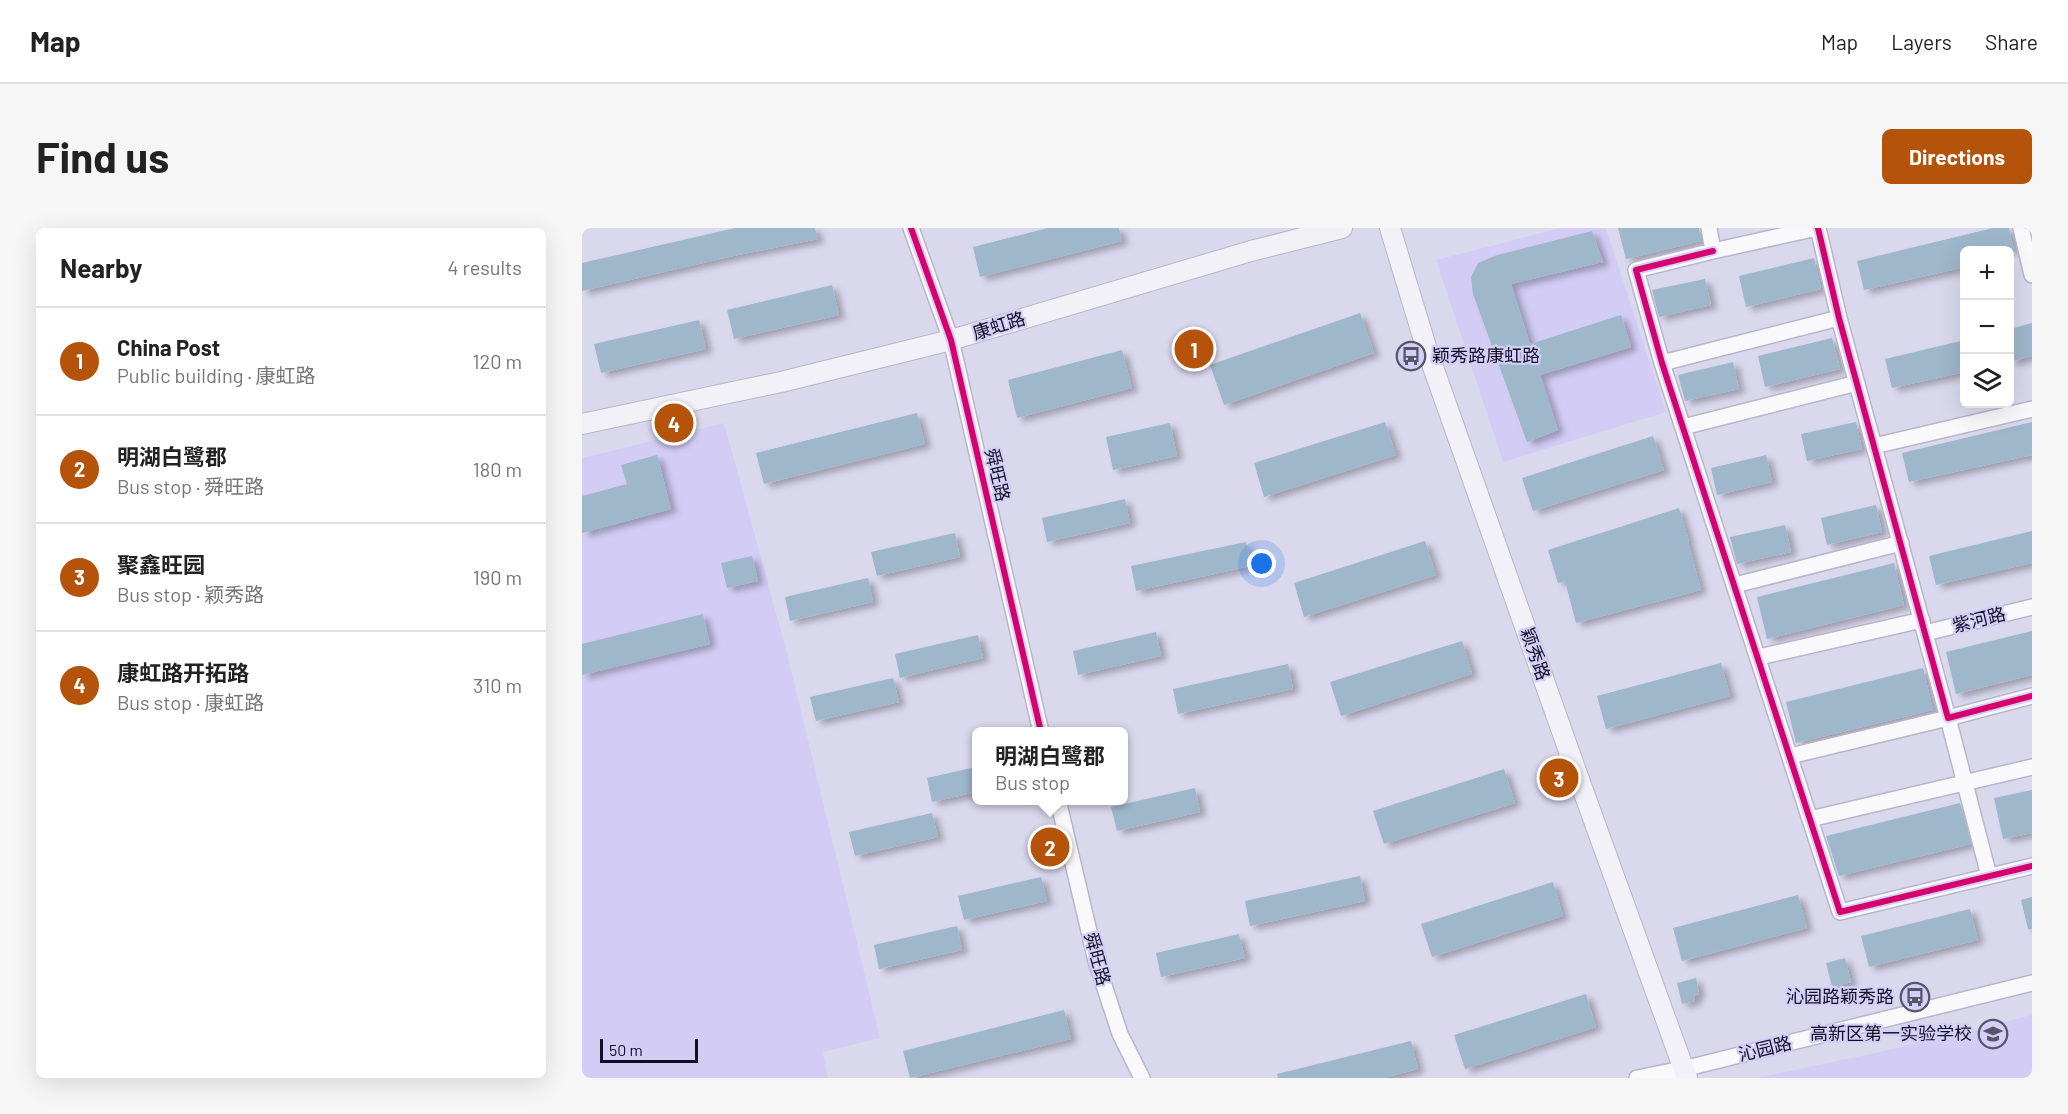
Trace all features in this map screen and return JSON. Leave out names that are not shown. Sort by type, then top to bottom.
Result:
[{"type":"main road","name":"康虹路","points":[[582,424],[780,382],[951,340],[1251,251],[1342,228]]},
{"type":"main road","name":"颖秀路","points":[[1390,228],[1427,350],[1685,1073]]},
{"type":"street","points":[[1709,228],[1713,251]]},
{"type":"street","points":[[1989,876],[1839,318],[1817,228],[1636,270],[1662,363],[1840,912],[2032,866]]},
{"type":"street","points":[[2021,228],[2032,275]]},
{"type":"street","name":"舜旺路","points":[[913,229],[951,340],[1040,727]]},
{"type":"street","points":[[1662,363],[1839,318]]},
{"type":"street","points":[[1683,427],[1857,383]]},
{"type":"street","points":[[1874,446],[2032,409]]},
{"type":"street","points":[[1735,585],[1901,543]]},
{"type":"street","name":"紫河路","points":[[1759,657],[2032,607]]},
{"type":"street","points":[[1790,756],[2032,696]]},
{"type":"street","points":[[1810,819],[2032,767]]},
{"type":"street","name":"舜旺路","points":[[1059,805],[1096,961],[1120,1034],[1142,1078]]},
{"type":"street","name":"沁园路","points":[[1637,1078],[1685,1073],[2032,983]]},
{"type":"shaded area","points":[[1561,228],[1606,228],[1666,412],[1503,462],[1436,260]]},
{"type":"shaded area","points":[[724,423],[786,649],[880,1038],[823,1052],[828,1078],[582,1078],[582,458]]},
{"type":"shaded area","name":"高新区第一实验学校","points":[[2032,1015],[2032,1078],[1756,1078],[1875,1053]]},
{"type":"building","points":[[735,228],[815,228],[818,239],[582,291],[582,263]]},
{"type":"building","points":[[1048,228],[1119,228],[1122,241],[980,277],[973,247]]},
{"type":"building","points":[[1618,228],[1699,228],[1701,241],[1626,259]]},
{"type":"building","points":[[1993,228],[2009,228],[2013,246],[1960,246],[1960,268],[1864,290],[1857,261]]},
{"type":"building","points":[[1592,231],[1603,262],[1511,284],[1530,344],[1621,315],[1631,347],[1540,375],[1558,430],[1527,442],[1473,294],[1471,277],[1478,263],[1497,255]]},
{"type":"building","points":[[1814,258],[1821,289],[1746,307],[1739,276]]},
{"type":"building","points":[[1705,279],[1711,305],[1659,317],[1652,290]]},
{"type":"building","points":[[832,285],[839,315],[734,339],[727,310]]},
{"type":"building","points":[[1360,313],[1374,353],[1224,405],[1210,365]]},
{"type":"building","points":[[699,320],[706,349],[601,373],[594,344]]},
{"type":"building","points":[[2032,323],[2032,356],[2014,361],[2014,328]]},
{"type":"building","points":[[1832,338],[1840,369],[1765,387],[1758,356]]},
{"type":"building","points":[[1960,341],[1960,373],[1892,388],[1885,359]]},
{"type":"building","points":[[1122,350],[1132,388],[1017,418],[1008,380]]},
{"type":"building","points":[[1733,362],[1739,389],[1685,401],[1678,375]]},
{"type":"building","points":[[917,413],[925,444],[764,484],[756,453]]},
{"type":"building","points":[[1385,422],[1396,455],[1264,497],[1254,463]]},
{"type":"building","points":[[1856,422],[1862,449],[1807,461],[1801,434]]},
{"type":"building","points":[[2032,422],[2032,455],[1909,482],[1902,453]]},
{"type":"building","points":[[1170,423],[1177,456],[1113,470],[1106,437]]},
{"type":"building","points":[[1653,436],[1664,470],[1533,511],[1522,478]]},
{"type":"building","points":[[657,455],[671,509],[582,533],[582,496],[627,484],[621,465]]},
{"type":"building","points":[[1766,455],[1772,482],[1717,495],[1711,468]]},
{"type":"building","points":[[1125,499],[1130,523],[1047,542],[1042,518]]},
{"type":"building","points":[[1876,505],[1882,532],[1827,545],[1821,518]]},
{"type":"building","points":[[1679,508],[1701,590],[1576,623],[1565,581],[1558,583],[1548,550]]},
{"type":"building","points":[[1785,525],[1791,552],[1737,564],[1730,537]]},
{"type":"building","points":[[2032,531],[2032,563],[1936,585],[1929,556]]},
{"type":"building","points":[[955,533],[960,557],[877,576],[871,552]]},
{"type":"building","points":[[1425,541],[1436,575],[1304,617],[1294,583]]},
{"type":"building","points":[[1246,542],[1251,566],[1136,591],[1131,566]]},
{"type":"building","points":[[752,556],[758,581],[727,588],[721,563]]},
{"type":"building","points":[[1894,563],[1904,605],[1767,639],[1757,597]]},
{"type":"building","points":[[868,578],[873,602],[790,621],[785,597]]},
{"type":"building","points":[[703,614],[710,644],[582,675],[582,644]]},
{"type":"building","points":[[2032,631],[2032,675],[1956,694],[1946,652]]},
{"type":"building","points":[[1156,632],[1161,656],[1078,675],[1073,651]]},
{"type":"building","points":[[978,635],[983,658],[900,678],[895,654]]},
{"type":"building","points":[[1462,641],[1472,674],[1341,716],[1330,682]]},
{"type":"building","points":[[1721,663],[1730,696],[1606,729],[1597,696]]},
{"type":"building","points":[[1288,664],[1293,689],[1178,714],[1173,689]]},
{"type":"building","points":[[1923,668],[1933,710],[1796,743],[1786,702]]},
{"type":"building","points":[[893,678],[899,702],[816,721],[810,697]]},
{"type":"building","points":[[972,768],[972,793],[932,802],[927,778]]},
{"type":"building","points":[[1504,769],[1515,803],[1384,844],[1373,811]]},
{"type":"building","points":[[1195,788],[1200,812],[1117,831],[1111,807]]},
{"type":"building","points":[[2032,790],[2032,833],[2003,839],[1994,798]]},
{"type":"building","points":[[1960,803],[1971,844],[1839,876],[1826,836]]},
{"type":"building","points":[[932,813],[938,837],[855,856],[849,832]]},
{"type":"building","points":[[1360,876],[1365,901],[1250,926],[1245,901]]},
{"type":"building","points":[[1041,877],[1047,901],[964,920],[958,896]]},
{"type":"building","points":[[1553,882],[1563,916],[1432,957],[1421,924]]},
{"type":"building","points":[[1798,895],[1807,928],[1682,961],[1673,928]]},
{"type":"building","points":[[2032,897],[2032,929],[2028,929],[2021,900]]},
{"type":"building","points":[[1970,909],[1978,940],[1869,967],[1861,936]]},
{"type":"building","points":[[957,926],[962,950],[879,969],[874,945]]},
{"type":"building","points":[[1239,934],[1245,958],[1161,977],[1156,953]]},
{"type":"building","points":[[1845,958],[1851,982],[1832,987],[1826,963]]},
{"type":"building","points":[[1696,978],[1699,994],[1694,996],[1695,1001],[1682,1004],[1677,983]]},
{"type":"building","points":[[1586,994],[1596,1027],[1465,1069],[1454,1035]]},
{"type":"building","points":[[1064,1010],[1071,1039],[910,1078],[903,1051]]},
{"type":"building","points":[[1411,1041],[1418,1069],[1383,1078],[1278,1078],[1277,1074]]},
{"type":"cycle path","points":[[911,228],[951,340],[1040,727]]},
{"type":"cycle path","points":[[1818,228],[1839,318],[1948,718],[2032,696]]},
{"type":"cycle path","points":[[1713,251],[1636,270],[1662,363],[1840,912],[2032,866]]},
{"type":"place","name":"China Post","points":[[1194,349]]},
{"type":"place","name":"颖秀路康虹路","points":[[1411,356]]},
{"type":"place","name":"康虹路开拓路","points":[[674,423]]},
{"type":"place","name":"聚鑫旺园","points":[[1559,778]]},
{"type":"place","name":"明湖白鹭郡","points":[[1050,847]]},
{"type":"place","name":"沁园路颖秀路","points":[[1915,997]]},
{"type":"place","name":"高新区第一实验学校","points":[[1993,1034]]}]
